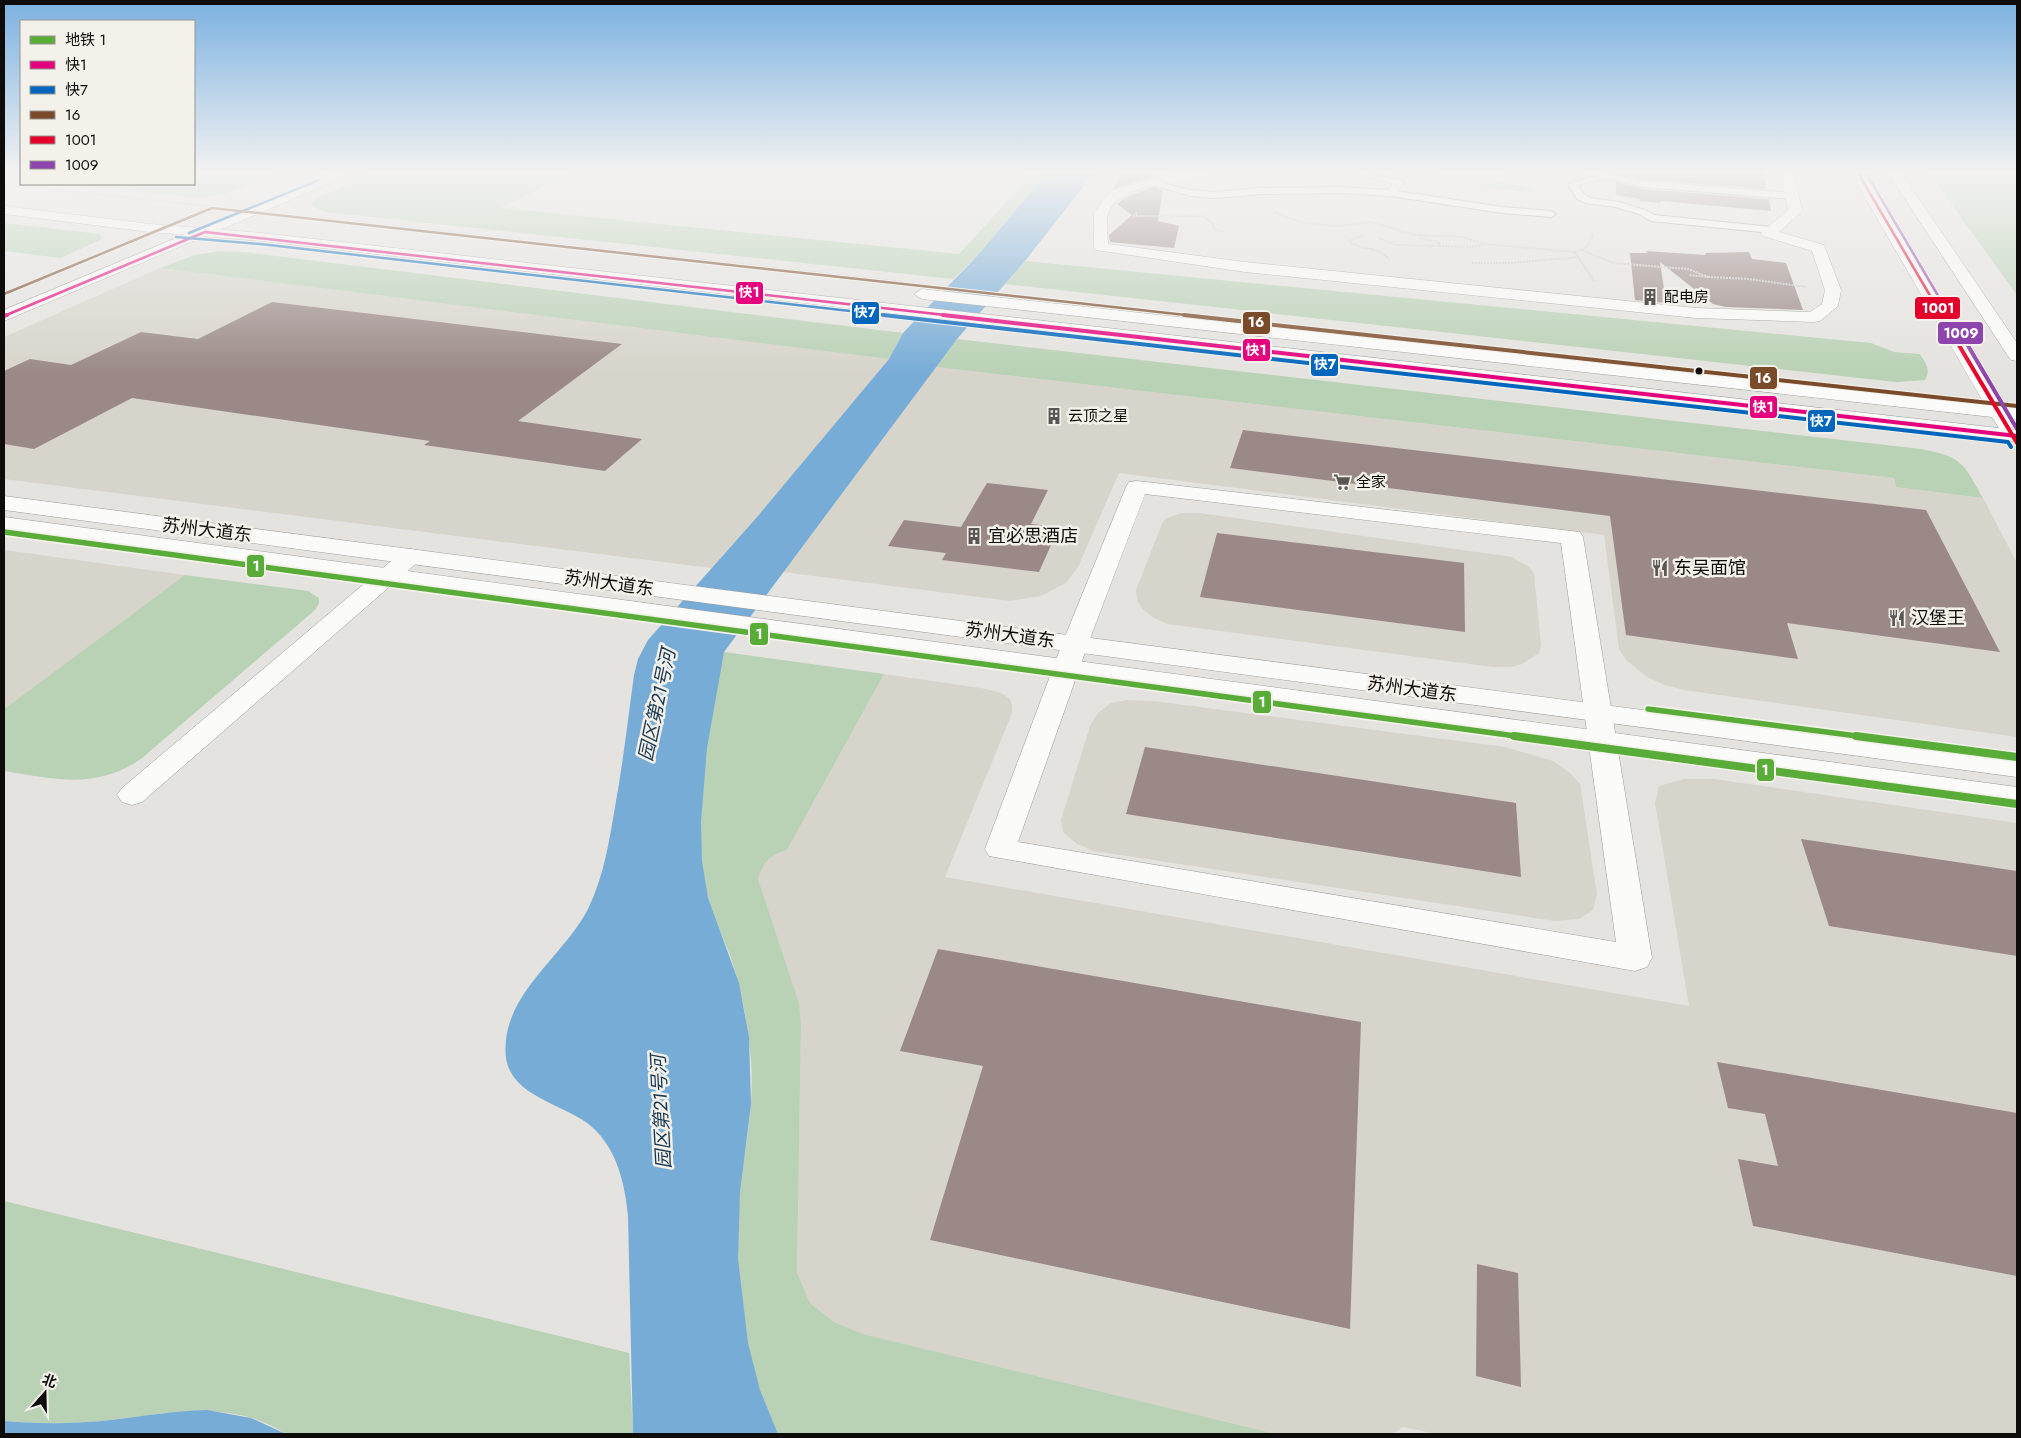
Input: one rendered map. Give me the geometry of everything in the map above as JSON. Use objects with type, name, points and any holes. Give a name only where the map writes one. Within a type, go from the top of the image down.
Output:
[{"type":"main road","points":[[4,302],[153,240]]},
{"type":"main road","points":[[4,316],[186,240]]},
{"type":"main road","points":[[276,240],[2015,438],[2008,413],[1900,240]]},
{"type":"main road","points":[[466,240],[993,302],[2008,413]]},
{"type":"main road","points":[[1101,240],[1101,247],[1246,267],[1696,313],[1814,317],[1830,306],[1834,290],[1819,248],[1801,240]]},
{"type":"main road","points":[[1940,240],[2017,356]]},
{"type":"main road","points":[[1137,487],[1572,537],[1635,958],[1000,849],[1070,656],[1137,487]]},
{"type":"main road","name":"苏州大道东","points":[[4,503],[774,604],[1070,656],[1602,741],[2017,797]]},
{"type":"main road","name":"苏州大道东","points":[[4,524],[757,627],[1070,656],[1597,713],[2017,768]]},
{"type":"main road","points":[[132,795],[411,556]]},
{"type":"path","points":[[519,240],[910,283]]},
{"type":"path","points":[[1352,240],[1350,241],[1357,247],[1378,248],[1402,270],[1405,284]]},
{"type":"path","points":[[1384,240],[1396,245],[1472,247],[1484,244]]},
{"type":"path","points":[[1430,240],[1439,243],[1439,246]]},
{"type":"path","points":[[1473,240],[1484,244],[1575,252],[1587,247],[1590,240]]},
{"type":"path","points":[[1581,250],[1613,263],[1688,269],[1708,277]]},
{"type":"path","points":[[1472,263],[1510,263],[1579,257]]},
{"type":"path","points":[[1689,276],[1749,279],[1834,290]]},
{"type":"shaded area","points":[[160,268],[889,359],[757,517],[711,568],[4,479],[4,337]]},
{"type":"shaded area","points":[[936,367],[1894,478],[1896,487],[1983,498],[2017,563],[2017,737],[1684,690],[1665,685],[1647,677],[1626,660],[1619,649],[1604,535],[1119,473],[1078,567],[1066,583],[1041,596],[1010,601],[783,572]]},
{"type":"shaded area","points":[[1181,513],[1200,513],[1512,557],[1529,567],[1534,574],[1541,645],[1539,653],[1522,664],[1511,667],[1493,667],[1167,624],[1152,617],[1143,609],[1137,601],[1136,590],[1162,524],[1165,519]]},
{"type":"shaded area","points":[[4,550],[185,575],[4,709]]},
{"type":"shaded area","points":[[884,674],[987,689],[1001,693],[1010,699],[1012,705],[1012,713],[945,877],[1689,1006],[1655,803],[1659,786],[1684,779],[1714,779],[2017,823],[2017,1434],[1436,1434],[1403,1427],[1392,1434],[1276,1434],[863,1334],[834,1322],[810,1303],[797,1274],[801,1025],[758,879],[762,868],[771,856],[787,850]]},
{"type":"shaded area","points":[[1127,700],[1154,701],[1505,747],[1553,761],[1570,773],[1580,784],[1597,894],[1593,910],[1579,919],[1555,921],[1094,851],[1077,844],[1063,832],[1061,820],[1090,726],[1098,713],[1111,703]]},
{"type":"green space","points":[[4,240],[100,240],[61,258],[4,251]]},
{"type":"green space","points":[[588,240],[821,240],[959,254],[972,240],[990,240],[953,279]]},
{"type":"green space","points":[[1977,240],[2017,240],[2017,295]]},
{"type":"green space","points":[[220,251],[243,252],[903,333],[889,359],[160,268],[195,255]]},
{"type":"green space","points":[[1025,261],[1871,343],[1894,352],[1920,354],[1928,373],[1925,380],[1896,382],[1005,284]]},
{"type":"green space","points":[[957,339],[1921,449],[1946,455],[1960,463],[1966,469],[1983,498],[1896,487],[1894,478],[936,367]]},
{"type":"green space","points":[[185,575],[308,591],[319,598],[319,603],[315,610],[141,759],[124,769],[91,779],[74,780],[4,771],[4,709]]},
{"type":"green space","points":[[724,652],[884,674],[787,850],[768,860],[758,879],[799,1004],[801,1025],[797,1273],[810,1303],[834,1322],[863,1334],[1276,1434],[778,1434],[762,1396],[747,1342],[738,1266],[740,1191],[752,1093],[748,1034],[735,970],[708,898],[703,870],[701,808],[703,775],[712,711]]},
{"type":"green space","points":[[4,1201],[629,1353],[633,1434],[286,1434],[266,1423],[245,1416],[201,1411],[84,1422],[4,1421]]},
{"type":"water","name":"园区第21号河","points":[[990,240],[1041,240],[957,339],[724,652],[707,748],[701,822],[702,861],[708,898],[739,983],[749,1037],[751,1104],[740,1192],[738,1259],[748,1343],[760,1390],[778,1434],[633,1434],[628,1216],[622,1180],[614,1156],[601,1136],[592,1127],[529,1091],[510,1072],[506,1058],[506,1036],[512,1015],[535,979],[577,927],[594,897],[608,846],[618,791],[634,675],[638,659],[648,640],[757,517],[889,359],[903,333]]},
{"type":"water","points":[[207,1410],[251,1418],[286,1434],[4,1434],[4,1421],[84,1422]]},
{"type":"building","points":[[1110,240],[1176,240],[1174,248],[1110,242]]},
{"type":"building","points":[[1646,251],[1705,255],[1706,253],[1749,252],[1752,259],[1786,263],[1803,310],[1726,307],[1713,304],[1660,262],[1666,303],[1635,300],[1630,253],[1648,253]]},
{"type":"building","points":[[272,302],[622,344],[518,421],[642,439],[605,471],[424,445],[430,441],[132,398],[34,449],[4,444],[4,371],[30,359],[71,365],[141,332],[198,339]]},
{"type":"building","points":[[1243,430],[1926,510],[2000,652],[1787,623],[1798,659],[1626,635],[1610,516],[1230,468]]},
{"type":"building","name":"宜必思酒店","points":[[987,483],[1048,490],[1031,524],[1059,527],[1039,572],[942,560],[946,553],[888,546],[904,520],[961,527]]},
{"type":"building","points":[[1217,533],[1464,563],[1465,632],[1200,597]]},
{"type":"building","points":[[1145,747],[1516,803],[1521,877],[1126,814]]},
{"type":"building","points":[[1801,839],[2017,871],[2017,956],[1829,926]]},
{"type":"building","points":[[938,949],[1361,1022],[1350,1329],[930,1240],[983,1066],[900,1051]]},
{"type":"building","points":[[1717,1062],[2017,1113],[2017,1276],[1753,1226],[1738,1159],[1778,1166],[1765,1114],[1728,1108]]},
{"type":"building","points":[[1477,1264],[1518,1273],[1521,1387],[1476,1376]]},
{"type":"metro line","name":"1","points":[[4,532],[2017,804]]},
{"type":"metro line","name":"1","points":[[1648,709],[2017,757]]},
{"type":"transit line","name":"16","points":[[4,294],[134,240]]},
{"type":"transit line","name":"快1","points":[[4,316],[186,240]]},
{"type":"transit line","name":"快7","points":[[213,240],[2008,442],[2011,447]]},
{"type":"transit line","name":"快1","points":[[285,240],[2017,436]]},
{"type":"transit line","name":"16","points":[[505,240],[2017,406]]},
{"type":"transit line","name":"1001","points":[[1898,240],[2017,443]]},
{"type":"transit line","name":"1009","points":[[1906,240],[2017,429]]},
{"type":"place","name":"配电房","points":[[1650,297]]},
{"type":"place","name":"云顶之星","points":[[1054,416]]},
{"type":"place","name":"全家","points":[[1342,482]]},
{"type":"place","name":"宜必思酒店","points":[[974,536]]},
{"type":"place","name":"东吴面馆","points":[[1660,568]]},
{"type":"place","name":"汉堡王","points":[[1897,618]]}]
